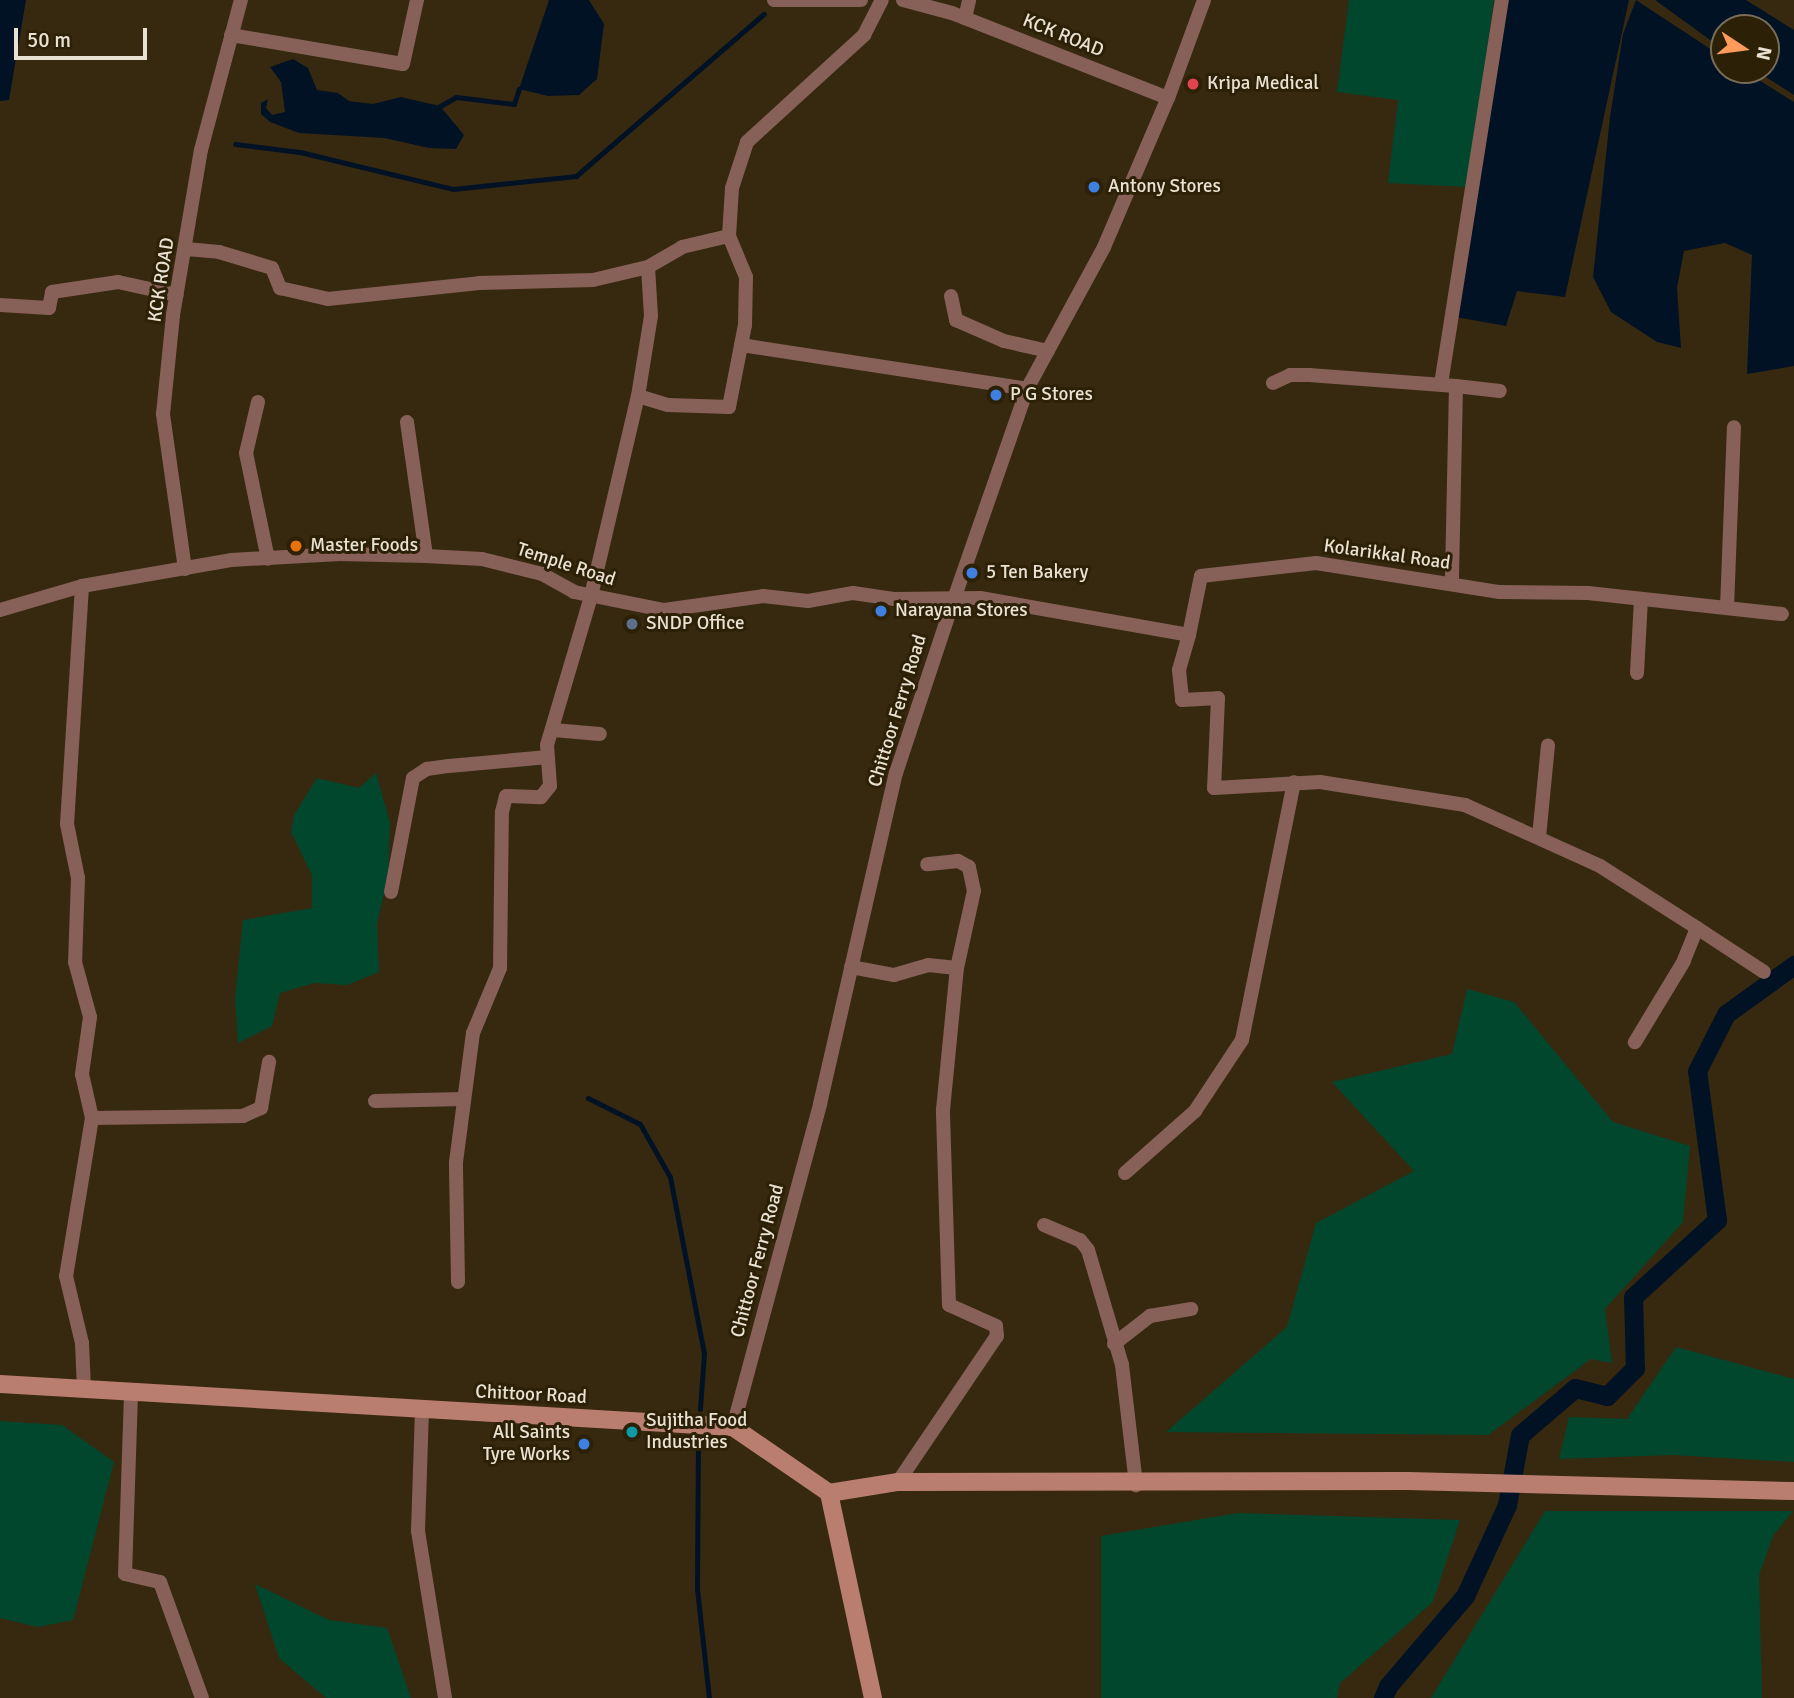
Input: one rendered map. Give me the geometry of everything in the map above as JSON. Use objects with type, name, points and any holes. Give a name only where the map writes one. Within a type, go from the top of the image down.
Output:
[{"type":"main road","name":"Chittoor Road","points":[[0,1384],[84,1388],[131,1394],[733,1427]]},
{"type":"main road","points":[[733,1427],[829,1493],[873,1698]]},
{"type":"main road","points":[[829,1493],[898,1482],[1136,1485],[1408,1481],[1794,1491]]},
{"type":"street","name":"KCK ROAD","points":[[186,569],[163,414],[177,295],[213,93],[241,0]]},
{"type":"street","points":[[231,35],[403,64],[417,0]]},
{"type":"street","points":[[774,0],[861,0]]},
{"type":"street","points":[[638,396],[668,405],[729,407],[741,345],[746,276],[729,236],[732,188],[747,142],[864,35],[882,0]]},
{"type":"street","name":"KCK ROAD","points":[[903,0],[965,18],[1168,99]]},
{"type":"street","points":[[965,18],[969,0]]},
{"type":"street","name":"Chittoor Ferry Road","points":[[733,1427],[851,967],[896,773],[1027,389],[1104,247],[1168,99],[1205,0]]},
{"type":"street","points":[[1452,584],[1448,385],[1502,0]]},
{"type":"street","points":[[186,249],[219,252],[272,268],[280,288],[328,299],[466,284],[593,280],[648,267],[682,247],[729,236]]},
{"type":"street","points":[[458,1282],[456,1162],[472,1034],[500,968],[502,812],[506,796],[541,797],[550,786],[548,757],[553,730],[591,596],[638,396],[651,316],[648,267]]},
{"type":"street","points":[[0,305],[49,308],[52,292],[118,282],[144,291],[177,295]]},
{"type":"street","points":[[951,296],[956,320],[1004,341],[1048,351]]},
{"type":"street","points":[[741,345],[1027,389]]},
{"type":"street","points":[[1272,383],[1290,375],[1309,375],[1500,391]]},
{"type":"street","points":[[258,402],[246,453],[268,559]]},
{"type":"street","points":[[407,422],[426,556]]},
{"type":"street","points":[[1727,608],[1734,427]]},
{"type":"street","name":"Temple Road","points":[[0,610],[82,586],[231,560],[340,554],[482,559],[542,574],[591,596],[664,610],[763,596],[808,601],[853,593],[894,599],[954,599]]},
{"type":"street","name":"Kolarikkal Road","points":[[1189,635],[1200,576],[1316,563],[1500,592],[1588,593],[1782,614]]},
{"type":"street","points":[[82,586],[67,824],[78,878],[75,962],[90,1017],[82,1074],[92,1118],[66,1276],[82,1343],[84,1388]]},
{"type":"street","points":[[954,599],[980,598],[1189,635],[1179,670],[1182,700],[1218,698],[1214,788],[1320,782],[1465,805],[1600,866],[1765,972]]},
{"type":"street","points":[[1637,673],[1641,599]]},
{"type":"street","points":[[553,730],[600,734]]},
{"type":"street","points":[[1539,837],[1548,745]]},
{"type":"street","points":[[391,892],[413,778],[427,769],[548,757]]},
{"type":"street","points":[[1125,1173],[1195,1111],[1242,1040],[1294,782]]},
{"type":"street","points":[[898,1482],[997,1336],[996,1326],[949,1305],[943,1110],[957,968],[974,891],[969,867],[958,861],[927,864]]},
{"type":"street","points":[[1635,1042],[1684,961],[1697,928]]},
{"type":"street","points":[[851,967],[894,975],[928,965],[957,968]]},
{"type":"street","points":[[92,1118],[243,1116],[261,1108],[269,1062]]},
{"type":"street","points":[[375,1101],[464,1099]]},
{"type":"street","points":[[1044,1224],[1080,1240],[1088,1250],[1129,1408],[1136,1485]]},
{"type":"street","points":[[1114,1344],[1150,1315],[1191,1310]]},
{"type":"street","points":[[131,1394],[125,1573],[160,1582],[202,1698]]},
{"type":"street","points":[[422,1410],[418,1531],[445,1698]]},
{"type":"green space","points":[[1349,0],[1494,0],[1467,187],[1388,183],[1398,100],[1337,92]]},
{"type":"green space","points":[[376,773],[390,823],[388,877],[377,924],[379,972],[347,985],[314,983],[280,993],[272,1026],[238,1043],[235,999],[243,920],[312,908],[312,875],[291,832],[294,815],[317,778],[359,788]]},
{"type":"green space","points":[[1467,989],[1514,1002],[1613,1122],[1690,1146],[1683,1222],[1605,1309],[1612,1363],[1591,1359],[1488,1435],[1166,1432],[1287,1327],[1316,1223],[1414,1171],[1332,1082],[1452,1054]]},
{"type":"green space","points":[[1676,1347],[1794,1379],[1794,1462],[1673,1455],[1559,1459],[1569,1417],[1627,1419]]},
{"type":"green space","points":[[0,1421],[62,1425],[114,1462],[73,1620],[38,1627],[0,1618]]},
{"type":"green space","points":[[1545,1511],[1793,1511],[1773,1536],[1759,1575],[1762,1698],[1431,1698]]},
{"type":"green space","points":[[1238,1513],[1460,1520],[1433,1602],[1340,1683],[1337,1698],[1101,1698],[1101,1536]]},
{"type":"green space","points":[[255,1584],[329,1620],[387,1628],[411,1698],[326,1698],[279,1658]]},
{"type":"water","points":[[0,0],[26,0],[9,100],[0,101]]},
{"type":"water","points":[[549,0],[589,0],[604,24],[597,79],[579,95],[548,96],[519,89]]},
{"type":"water","points":[[1507,0],[1629,0],[1565,297],[1517,291],[1506,326],[1455,317]]},
{"type":"water","points":[[1636,0],[1710,49],[1710,84],[1765,84],[1794,102],[1794,366],[1747,374],[1752,255],[1725,243],[1684,251],[1677,288],[1681,348],[1657,342],[1611,312],[1593,277],[1610,117],[1623,34]]},
{"type":"water","points":[[1655,0],[1746,0],[1768,14],[1710,14],[1710,40]]},
{"type":"water","points":[[1780,21],[1794,30],[1794,95],[1777,84],[1780,84]]},
{"type":"water","points":[[293,59],[308,68],[317,90],[338,93],[349,101],[373,104],[401,97],[440,106],[464,135],[456,149],[429,148],[384,138],[299,133],[270,122],[261,114],[261,103],[268,99],[266,108],[272,115],[285,112],[281,82],[270,67]]},
{"type":"waterway","points":[[235,144],[300,152],[453,189],[576,176],[764,14]]},
{"type":"waterway","points":[[440,106],[456,97],[514,104],[519,89]]},
{"type":"waterway","points":[[1383,1698],[1388,1686],[1465,1596],[1507,1505],[1520,1435],[1575,1388],[1607,1396],[1635,1368],[1633,1297],[1717,1220],[1697,1071],[1726,1014],[1794,965]]},
{"type":"waterway","points":[[588,1098],[640,1124],[670,1177],[704,1353],[700,1409]]},
{"type":"waterway","points":[[698,1441],[697,1589],[709,1698]]},
{"type":"place","name":"Kripa Medical","points":[[1193,84]]},
{"type":"place","name":"Antony Stores","points":[[1094,187]]},
{"type":"place","name":"P G Stores","points":[[996,395]]},
{"type":"place","name":"Master Foods","points":[[296,546]]},
{"type":"place","name":"5 Ten Bakery","points":[[972,573]]},
{"type":"place","name":"Narayana Stores","points":[[881,611]]},
{"type":"place","name":"SNDP Office","points":[[632,624]]},
{"type":"place","name":"Sujitha Food Industries","points":[[632,1432]]},
{"type":"place","name":"All Saints Tyre Works","points":[[584,1444]]}]
